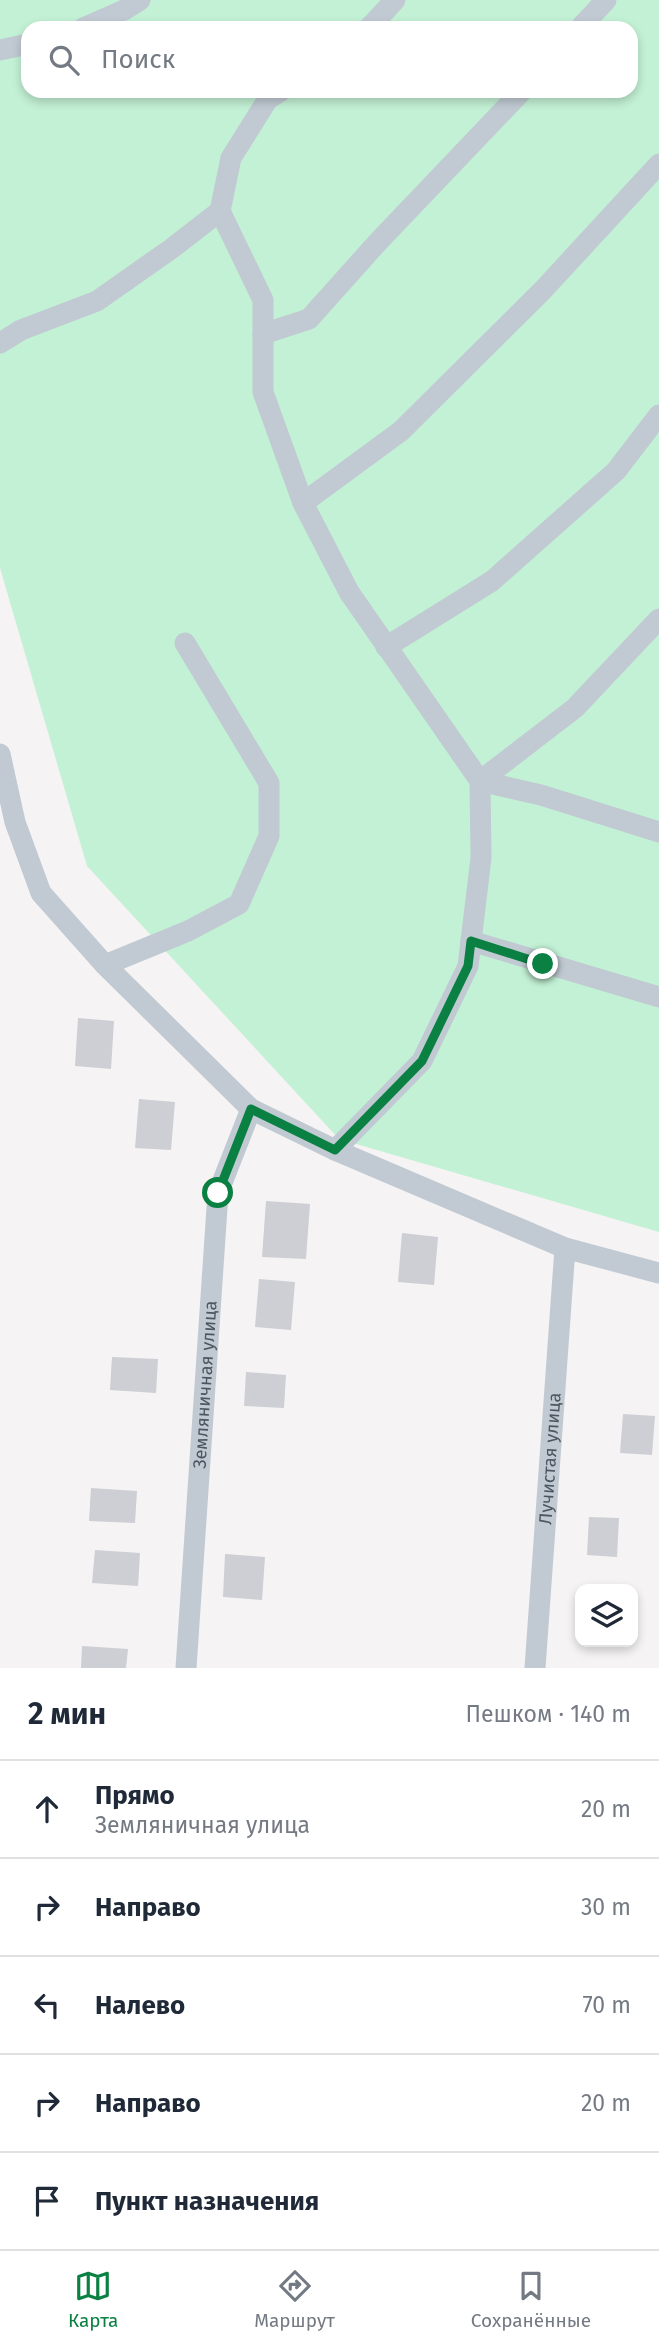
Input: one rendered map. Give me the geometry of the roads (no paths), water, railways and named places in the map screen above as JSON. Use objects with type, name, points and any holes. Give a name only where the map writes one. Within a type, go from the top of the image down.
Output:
[{"type":"street","points":[[99,21],[140,0]]},
{"type":"street","points":[[376,21],[395,0]]},
{"type":"street","points":[[586,21],[606,0]]},
{"type":"street","points":[[0,50],[21,46]]},
{"type":"street","points":[[270,98],[231,158],[220,211],[263,300],[263,391],[303,503],[349,592],[480,781],[481,858],[468,966],[422,1061],[335,1150]]},
{"type":"street","points":[[262,334],[309,319],[377,243],[515,98]]},
{"type":"street","points":[[303,503],[401,431],[543,290],[659,164]]},
{"type":"street","points":[[0,343],[21,330],[97,301],[220,211]]},
{"type":"street","points":[[387,647],[492,582],[616,471],[659,415]]},
{"type":"street","points":[[480,781],[575,708],[659,619]]},
{"type":"street","points":[[105,965],[188,931],[239,904],[268,836],[269,783],[185,643]]},
{"type":"street","points":[[0,754],[15,822],[41,892],[105,965],[251,1109],[335,1150],[565,1248],[659,1273]]},
{"type":"street","points":[[480,781],[541,795],[659,832]]},
{"type":"street","points":[[471,941],[659,997]]},
{"type":"street","name":"Земляничная улица","points":[[186,1668],[218,1193],[251,1109]]},
{"type":"street","name":"Лучистая улица","points":[[535,1668],[565,1248]]}]
